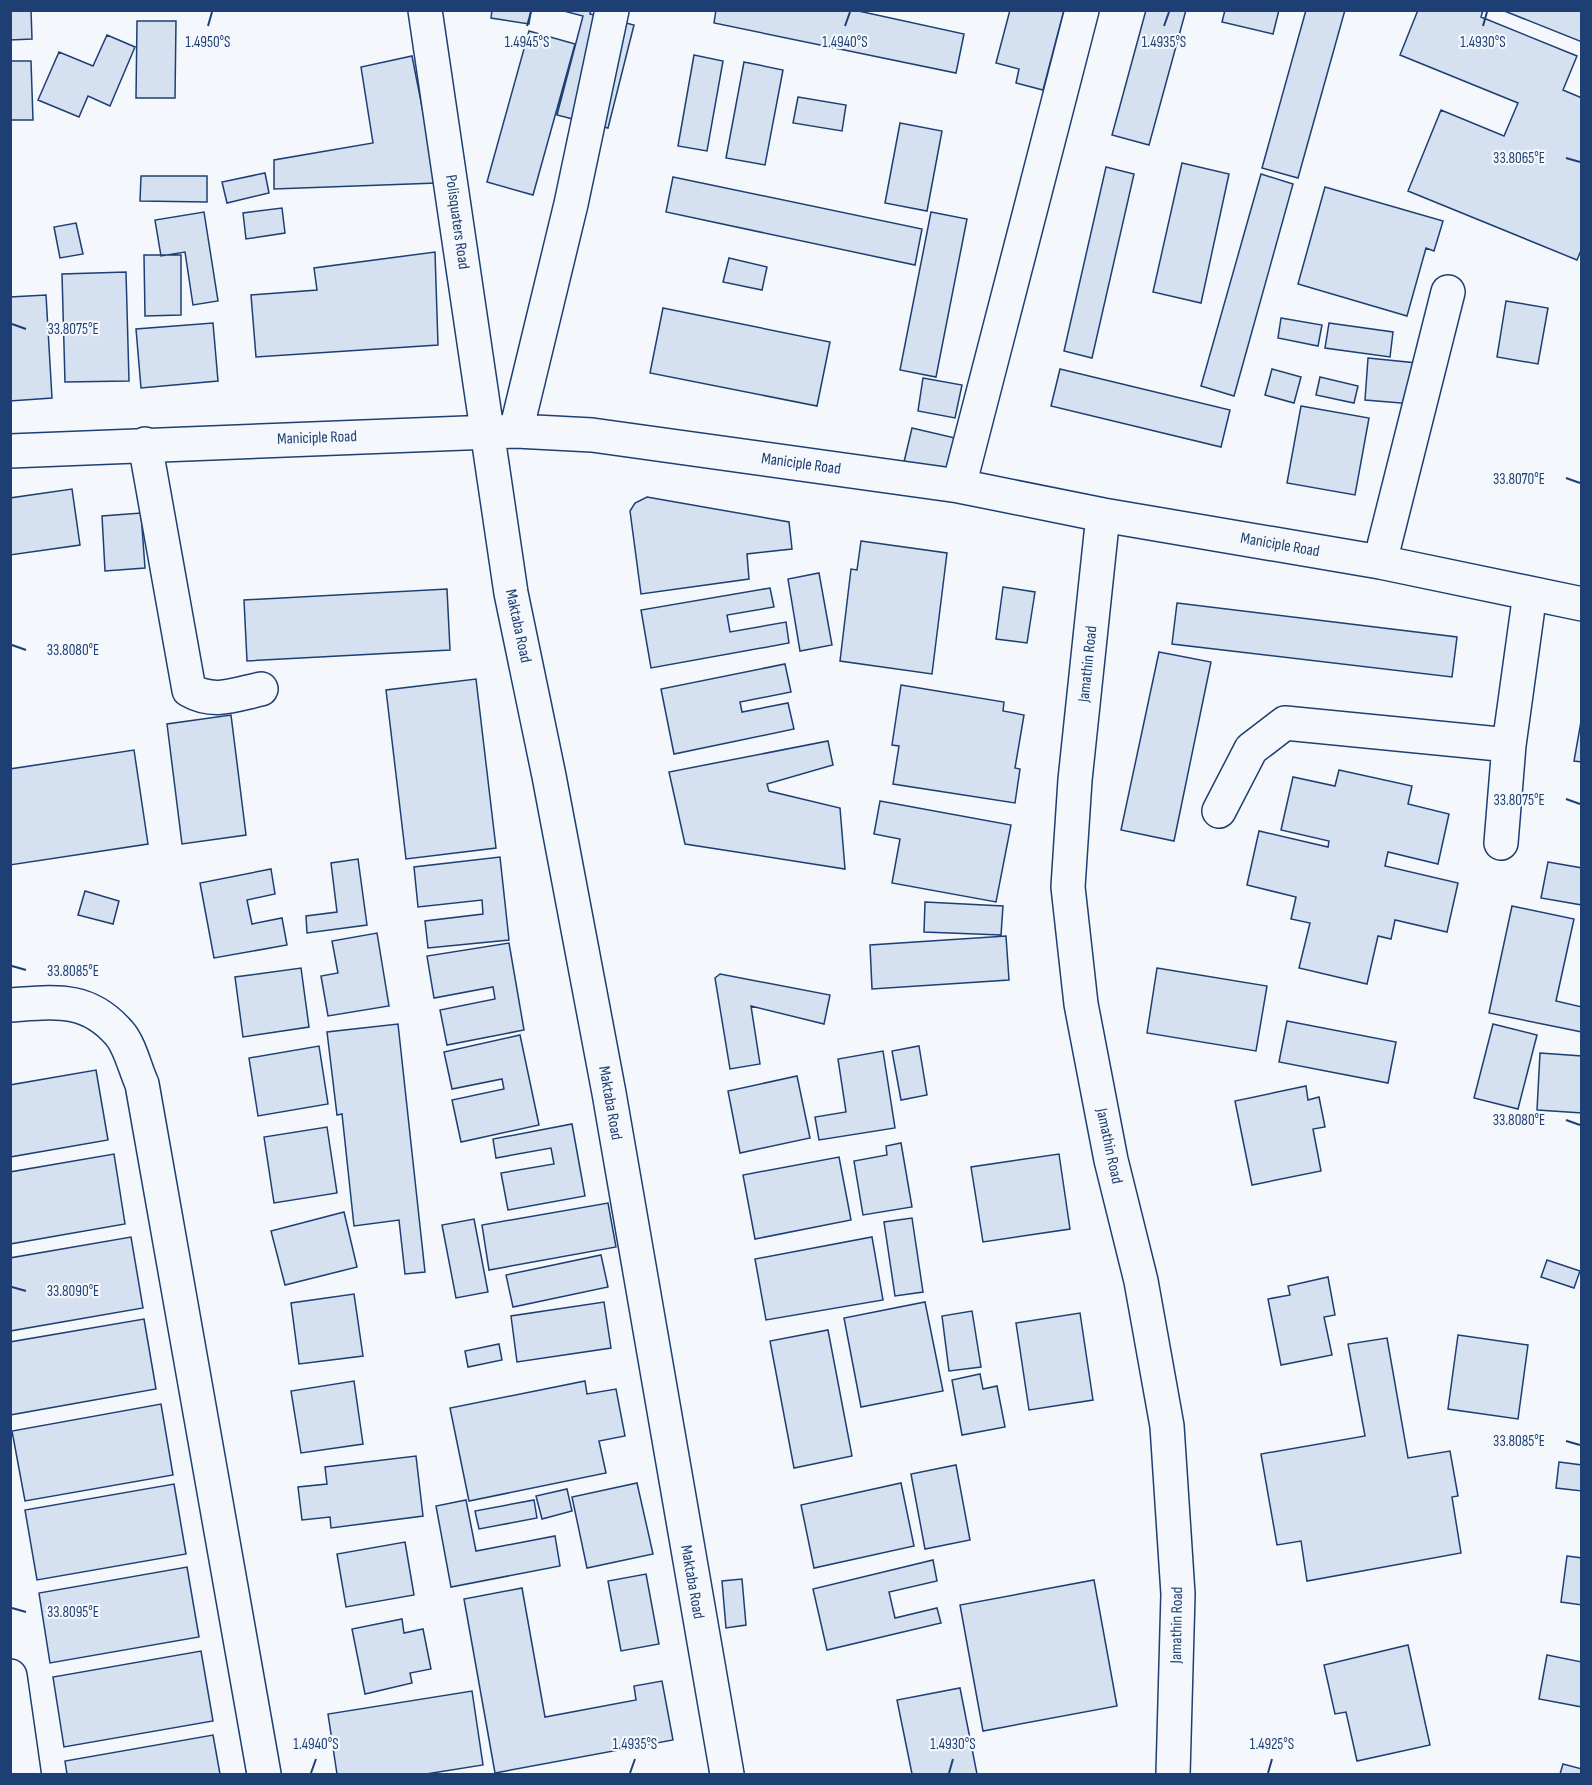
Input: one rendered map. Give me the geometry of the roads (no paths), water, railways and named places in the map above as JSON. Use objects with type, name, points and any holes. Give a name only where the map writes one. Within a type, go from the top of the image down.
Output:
[{"type":"street","name":"Polisquaters Road","points":[[425,10],[500,432]]},
{"type":"street","points":[[500,432],[571,204],[612,10]]},
{"type":"street","points":[[959,486],[1082,10]]},
{"type":"street","points":[[1380,562],[1448,292]]},
{"type":"street","name":"Maniciple Road","points":[[10,451],[500,432],[592,435],[959,486],[1103,515],[1380,562],[1581,604]]},
{"type":"street","name":"Maktaba Road","points":[[500,432],[511,593],[549,776],[609,1093],[718,1774]]},
{"type":"street","points":[[145,444],[189,690],[202,698],[220,698],[261,689]]},
{"type":"street","name":"Jamathin Road","points":[[1103,515],[1075,780],[1068,887],[1081,1004],[1112,1160],[1142,1281],[1167,1426],[1178,1594],[1173,1774]]},
{"type":"street","points":[[1501,843],[1509,745],[1530,593]]},
{"type":"street","points":[[1219,811],[1251,749],[1285,723],[1509,745]]},
{"type":"street","points":[[10,1005],[53,1002],[91,1008],[120,1034],[142,1084],[264,1774]]},
{"type":"street","points":[[10,1676],[24,1774]]}]
